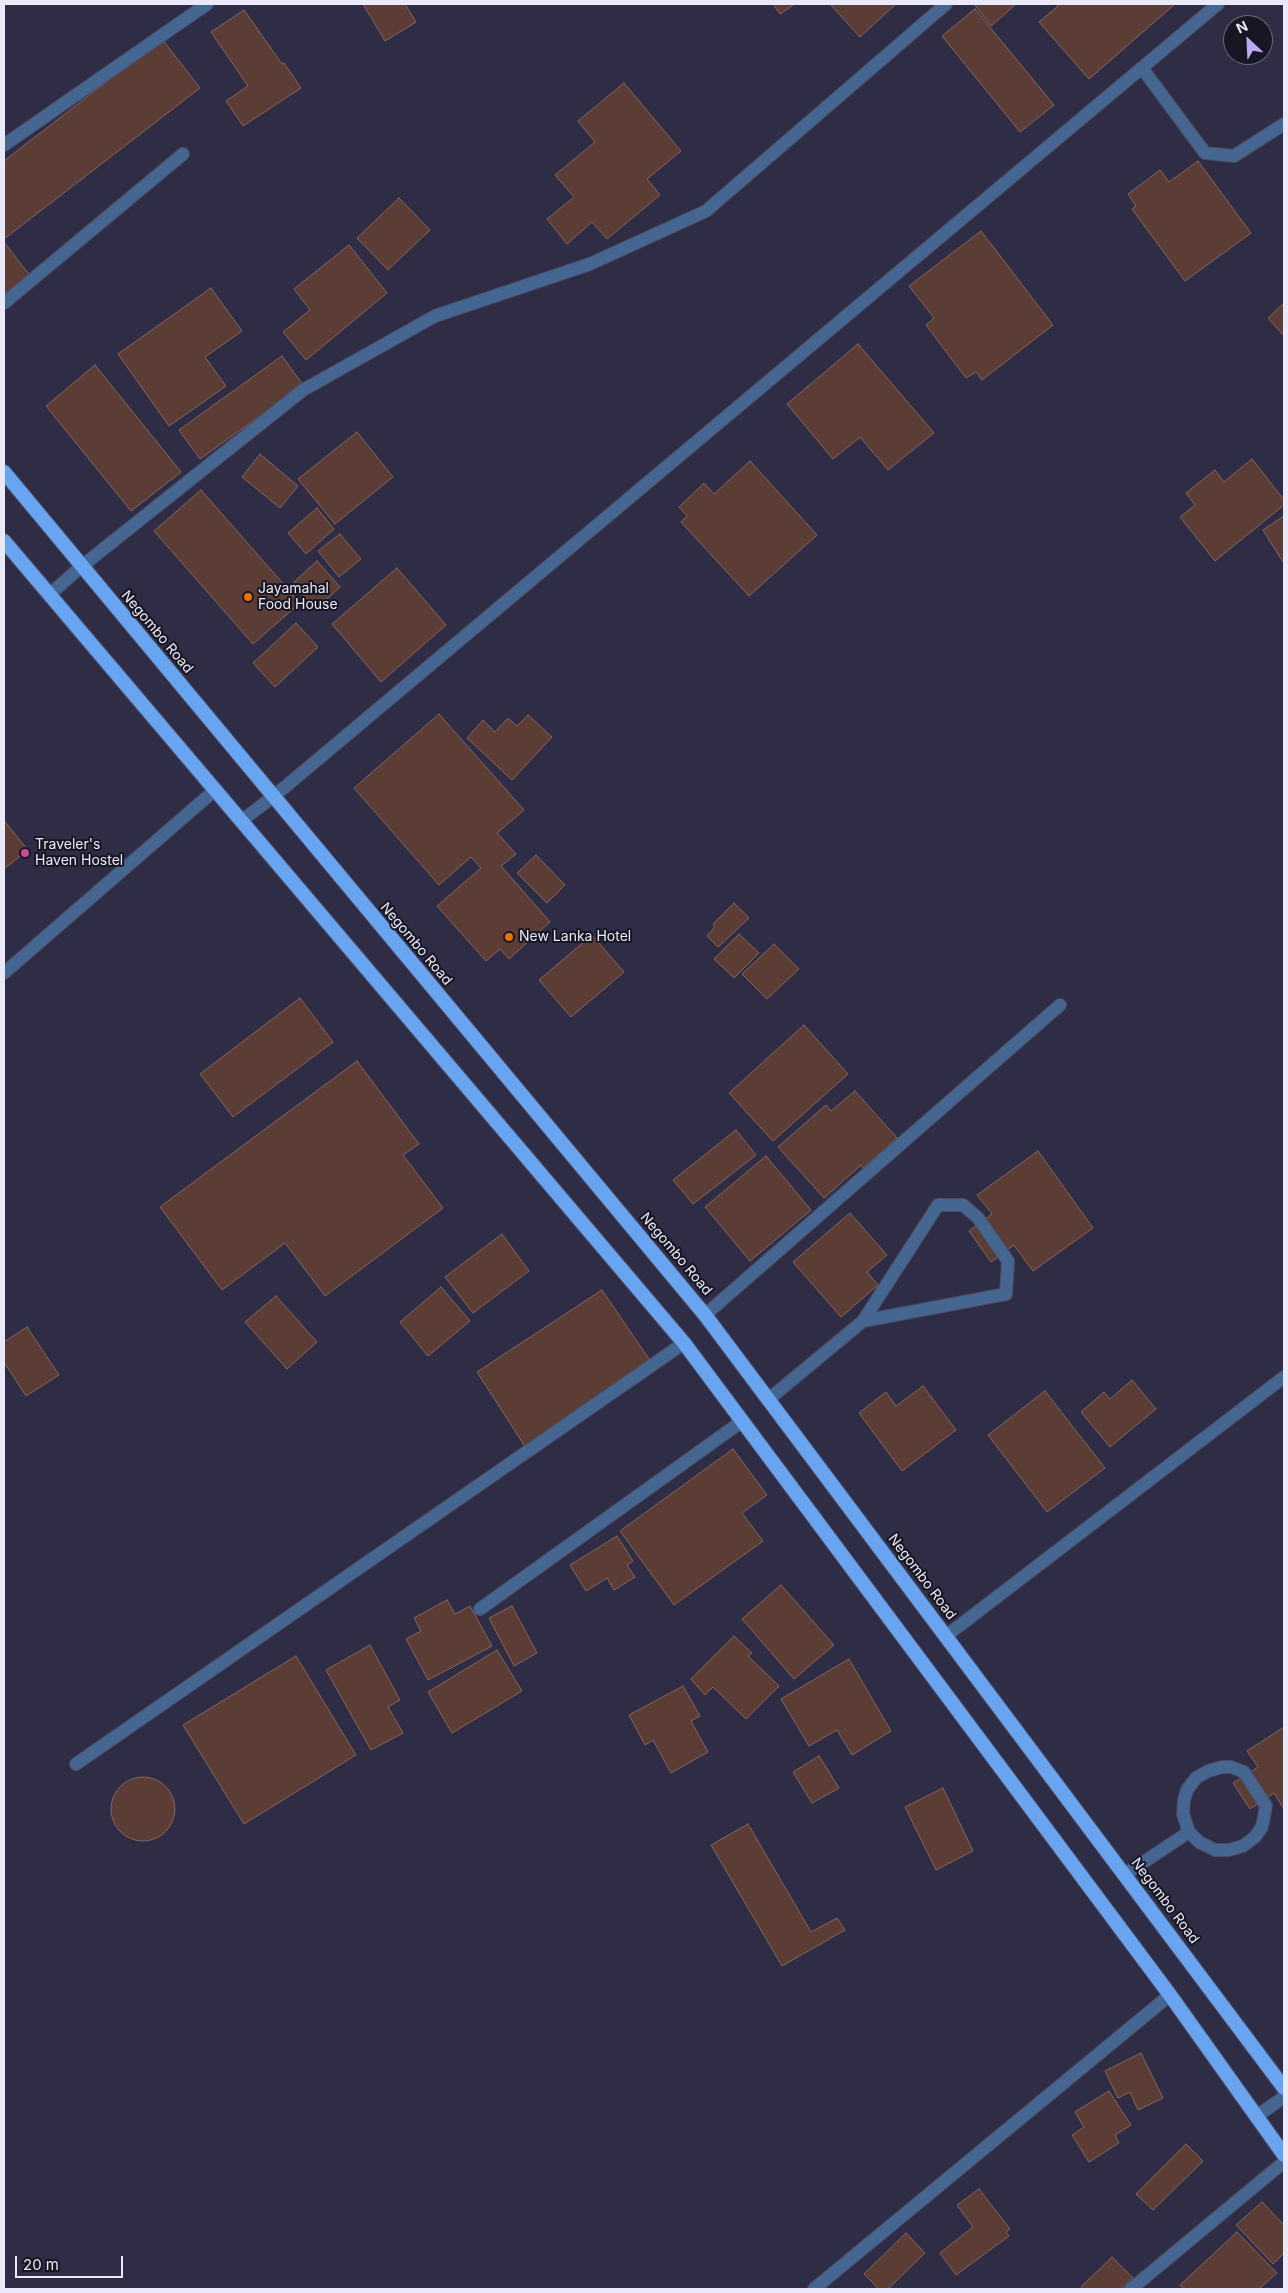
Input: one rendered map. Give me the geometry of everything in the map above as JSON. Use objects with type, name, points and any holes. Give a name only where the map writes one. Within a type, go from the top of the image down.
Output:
[{"type":"highway","name":"Negombo Road","points":[[4,472],[273,798],[705,1315],[1284,2088]]},
{"type":"highway","points":[[4,541],[684,1343],[741,1422],[1170,1995],[1284,2155]]},
{"type":"street","points":[[4,144],[208,4]]},
{"type":"street","points":[[50,595],[82,566],[303,390],[435,316],[590,264],[706,210],[946,4]]},
{"type":"street","points":[[241,821],[273,798],[1218,4]]},
{"type":"street","points":[[1142,68],[1205,153],[1234,156],[1284,124]]},
{"type":"street","points":[[4,303],[183,154]]},
{"type":"street","points":[[4,973],[215,790]]},
{"type":"street","points":[[705,1315],[1060,1005]]},
{"type":"street","points":[[769,1399],[863,1321],[938,1205],[963,1205],[978,1218],[1008,1261],[1006,1294],[863,1321]]},
{"type":"street","points":[[76,1764],[684,1343]]},
{"type":"street","points":[[946,1636],[1284,1377]]},
{"type":"street","points":[[480,1609],[741,1422]]},
{"type":"street","points":[[1222,1767],[1231,1767],[1244,1772],[1266,1806],[1262,1827],[1254,1837],[1243,1846],[1229,1850],[1215,1850],[1200,1842],[1189,1832],[1183,1814],[1184,1800],[1187,1790],[1196,1778],[1208,1771],[1222,1767]]},
{"type":"street","points":[[1124,1875],[1189,1832]]},
{"type":"street","points":[[814,2289],[1170,1995]]},
{"type":"street","points":[[1257,2116],[1284,2097]]},
{"type":"street","points":[[1131,2289],[1284,2162]]},
{"type":"building","points":[[363,4],[405,4],[416,22],[385,41]]},
{"type":"building","points":[[773,4],[795,4],[780,14]]},
{"type":"building","points":[[830,4],[896,4],[860,37]]},
{"type":"building","points":[[974,4],[1016,4],[991,26]]},
{"type":"building","points":[[1056,4],[1175,4],[1089,79],[1039,22],[1058,6]]},
{"type":"building","points":[[975,9],[1054,105],[1020,132],[942,36]]},
{"type":"building","points":[[244,10],[301,88],[243,126],[226,101],[248,86],[211,32]]},
{"type":"building","points":[[162,39],[200,88],[4,239],[4,161]]},
{"type":"building","points":[[624,83],[681,151],[647,179],[660,195],[607,239],[592,222],[567,244],[547,219],[574,197],[555,175],[595,142],[578,121]]},
{"type":"building","points":[[1198,161],[1251,233],[1185,281],[1132,209],[1136,206],[1128,194],[1160,170],[1169,182]]},
{"type":"building","points":[[399,198],[430,230],[388,270],[357,238]]},
{"type":"building","points":[[981,231],[1053,325],[982,380],[976,372],[966,378],[926,325],[934,318],[909,286]]},
{"type":"building","points":[[4,242],[31,277],[4,299]]},
{"type":"building","points":[[349,245],[387,293],[306,360],[283,332],[310,310],[294,289]]},
{"type":"building","points":[[211,288],[242,331],[205,357],[226,386],[169,426],[118,354]]},
{"type":"building","points":[[1284,303],[1284,336],[1268,318]]},
{"type":"building","points":[[858,344],[934,433],[888,470],[860,437],[833,459],[787,404]]},
{"type":"building","points":[[282,356],[303,385],[200,459],[179,430]]},
{"type":"building","points":[[95,365],[181,472],[131,511],[46,406]]},
{"type":"building","points":[[357,432],[393,477],[335,524],[298,479]]},
{"type":"building","points":[[260,454],[298,486],[280,508],[242,477]]},
{"type":"building","points":[[1252,459],[1284,500],[1284,505],[1215,561],[1180,517],[1195,505],[1186,493],[1215,470],[1224,482]]},
{"type":"building","points":[[750,461],[817,535],[749,596],[681,522],[687,516],[679,507],[704,483],[714,494]]},
{"type":"building","points":[[201,490],[300,603],[253,644],[154,531]]},
{"type":"building","points":[[317,508],[334,529],[306,554],[288,533]]},
{"type":"building","points":[[1284,516],[1284,561],[1283,562],[1263,530]]},
{"type":"building","points":[[340,534],[361,559],[339,577],[318,551]]},
{"type":"building","points":[[317,561],[340,587],[316,609],[293,583]]},
{"type":"building","points":[[397,568],[446,625],[381,682],[332,624]]},
{"type":"building","points":[[296,623],[318,647],[275,687],[253,663]]},
{"type":"building","points":[[439,714],[524,810],[497,833],[516,854],[501,866],[550,922],[509,959],[500,949],[486,961],[437,906],[481,868],[471,857],[439,885],[354,788]]},
{"type":"building","points":[[528,715],[552,737],[512,780],[467,738],[483,720],[495,732],[508,718],[517,726]]},
{"type":"building","points":[[4,823],[28,850],[4,869]]},
{"type":"building","points":[[536,855],[565,885],[547,903],[517,873]]},
{"type":"building","points":[[734,903],[749,918],[718,947],[707,936],[715,927],[713,924]]},
{"type":"building","points":[[739,934],[759,953],[734,978],[714,959]]},
{"type":"building","points":[[592,935],[624,972],[571,1017],[539,980]]},
{"type":"building","points":[[774,944],[799,969],[767,999],[742,974]]},
{"type":"building","points":[[300,998],[333,1042],[233,1117],[200,1074]]},
{"type":"building","points":[[804,1025],[848,1074],[773,1141],[729,1093]]},
{"type":"building","points":[[357,1061],[419,1144],[403,1155],[443,1208],[325,1296],[285,1243],[222,1290],[160,1207]]},
{"type":"building","points":[[855,1091],[897,1138],[863,1168],[861,1165],[824,1198],[778,1147],[826,1105],[831,1111]]},
{"type":"building","points":[[736,1130],[756,1155],[693,1204],[673,1180]]},
{"type":"building","points":[[1038,1151],[1093,1228],[1033,1271],[1014,1245],[991,1262],[969,1231],[992,1214],[977,1195]]},
{"type":"building","points":[[766,1156],[811,1210],[750,1261],[705,1207]]},
{"type":"building","points":[[850,1213],[887,1255],[867,1272],[878,1285],[841,1317],[793,1262]]},
{"type":"building","points":[[502,1234],[529,1271],[473,1313],[445,1277]]},
{"type":"building","points":[[441,1287],[470,1321],[428,1356],[400,1322]]},
{"type":"building","points":[[602,1290],[653,1365],[526,1448],[477,1372]]},
{"type":"building","points":[[276,1296],[317,1342],[287,1369],[245,1322]]},
{"type":"building","points":[[27,1327],[59,1375],[26,1396],[4,1362],[4,1342]]},
{"type":"building","points":[[1132,1380],[1156,1409],[1110,1447],[1081,1412],[1104,1392],[1110,1399]]},
{"type":"building","points":[[923,1386],[956,1430],[902,1471],[859,1413],[886,1392],[896,1406]]},
{"type":"building","points":[[1045,1391],[1105,1468],[1047,1512],[988,1435]]},
{"type":"building","points":[[733,1449],[767,1495],[742,1513],[763,1541],[674,1605],[620,1531]]},
{"type":"building","points":[[617,1536],[633,1561],[627,1565],[635,1577],[614,1590],[607,1578],[586,1591],[570,1565]]},
{"type":"building","points":[[781,1585],[834,1645],[794,1679],[742,1619]]},
{"type":"building","points":[[447,1600],[455,1614],[470,1606],[492,1646],[428,1680],[406,1639],[421,1631],[414,1618]]},
{"type":"building","points":[[512,1606],[537,1653],[514,1666],[489,1618]]},
{"type":"building","points":[[734,1636],[752,1653],[748,1656],[779,1686],[746,1719],[713,1687],[705,1695],[691,1679]]},
{"type":"building","points":[[370,1645],[400,1700],[388,1707],[403,1733],[371,1750],[326,1670]]},
{"type":"building","points":[[497,1650],[522,1691],[452,1733],[428,1692]]},
{"type":"building","points":[[296,1656],[356,1755],[244,1824],[183,1725]]},
{"type":"building","points":[[849,1659],[891,1731],[852,1755],[837,1730],[809,1746],[781,1699]]},
{"type":"building","points":[[683,1686],[700,1716],[691,1721],[708,1752],[671,1773],[653,1740],[645,1745],[629,1715]]},
{"type":"building","points":[[1284,1727],[1284,1809],[1274,1793],[1250,1809],[1233,1783],[1258,1767],[1247,1751]]},
{"type":"building","points":[[819,1756],[839,1788],[812,1803],[793,1772]]},
{"type":"building","points":[[143,1777],[155,1779],[166,1786],[173,1797],[175,1809],[173,1821],[166,1832],[155,1839],[143,1841],[131,1839],[120,1832],[113,1821],[111,1809],[113,1797],[120,1786],[131,1779]]},
{"type":"building","points":[[943,1788],[973,1851],[936,1870],[905,1807]]},
{"type":"building","points":[[748,1824],[811,1932],[837,1918],[845,1930],[782,1966],[711,1845]]},
{"type":"building","points":[[1141,2053],[1163,2098],[1138,2110],[1130,2092],[1118,2098],[1105,2071]]},
{"type":"building","points":[[1109,2091],[1131,2125],[1115,2135],[1119,2143],[1089,2162],[1072,2135],[1084,2127],[1075,2112]]},
{"type":"building","points":[[1186,2144],[1203,2161],[1153,2210],[1136,2194]]},
{"type":"building","points":[[979,2189],[1010,2229],[1006,2232],[1009,2236],[956,2275],[940,2253],[973,2227],[957,2205]]},
{"type":"building","points":[[1262,2202],[1284,2225],[1284,2253],[1273,2264],[1236,2225]]},
{"type":"building","points":[[1237,2232],[1277,2273],[1259,2289],[1184,2289],[1180,2285]]},
{"type":"building","points":[[906,2233],[925,2253],[888,2289],[879,2289],[864,2274]]},
{"type":"building","points":[[1112,2257],[1133,2278],[1121,2289],[1083,2289],[1081,2287]]},
{"type":"place","name":"Jayamahal Food House","points":[[248,597]]},
{"type":"place","name":"Traveler's Haven Hostel","points":[[25,853]]},
{"type":"place","name":"New Lanka Hotel","points":[[509,937]]}]
